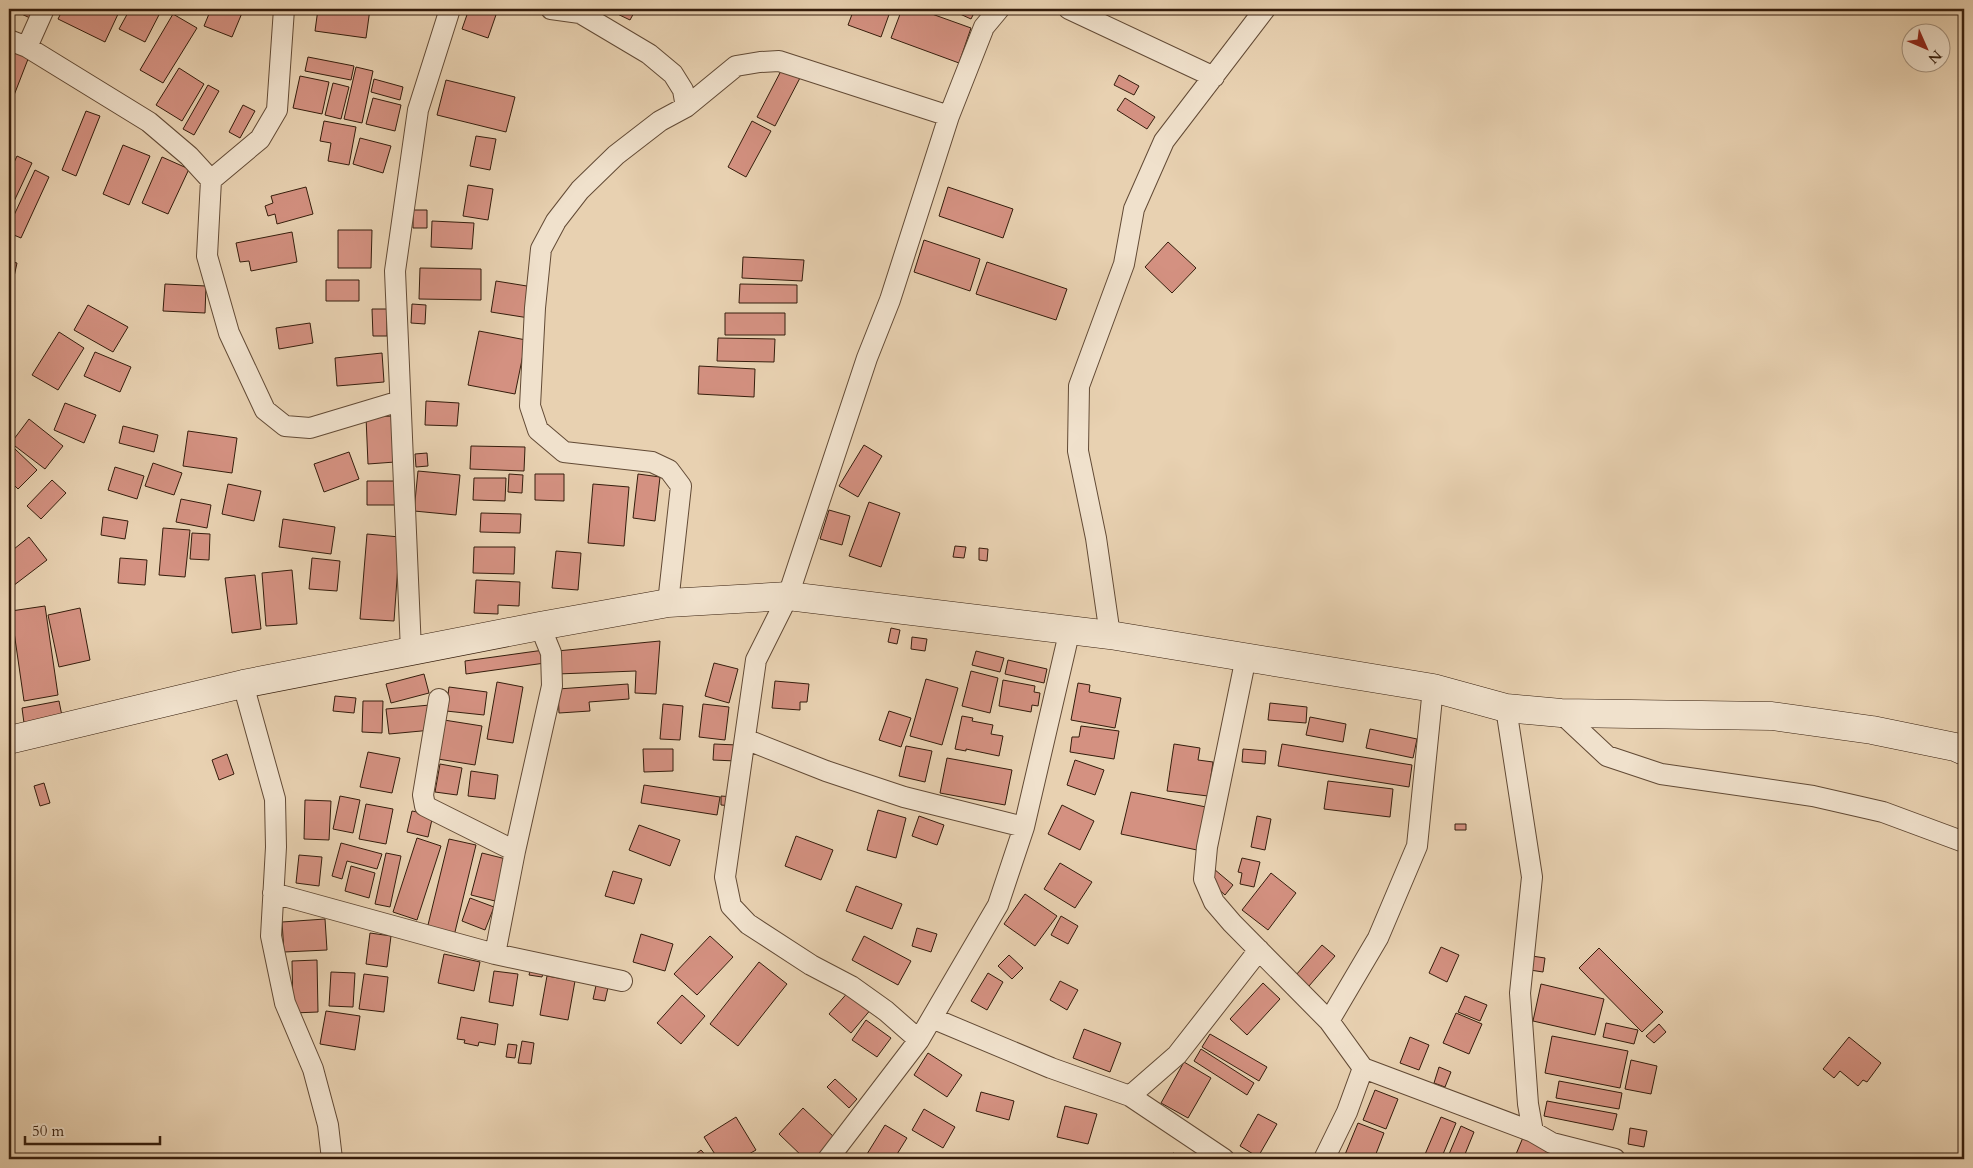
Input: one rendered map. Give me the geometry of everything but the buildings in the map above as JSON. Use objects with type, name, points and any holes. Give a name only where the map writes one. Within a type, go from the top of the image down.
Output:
[{"type":"street","points":[[27,48],[44,9]]},
{"type":"street","points":[[211,180],[260,139],[277,110],[284,9]]},
{"type":"street","points":[[411,651],[395,271],[418,110],[450,9]]},
{"type":"street","points":[[551,9],[580,14],[649,54],[673,74],[683,90],[686,107]]},
{"type":"street","points":[[919,1040],[886,1011],[851,986],[811,965],[748,924],[731,906],[726,877],[756,660],[788,596],[867,358],[890,300],[949,116],[984,27],[999,9]]},
{"type":"street","points":[[1069,9],[1214,77]]},
{"type":"street","points":[[1110,635],[1096,538],[1078,451],[1079,386],[1124,264],[1134,209],[1164,141],[1265,9]]},
{"type":"street","points":[[9,40],[27,48],[150,122],[189,156],[211,180],[207,256],[229,333],[265,410],[285,426],[310,428],[400,401]]},
{"type":"street","points":[[668,603],[681,486],[670,470],[652,462],[564,452],[538,430],[530,406],[535,308],[541,249],[556,220],[580,190],[616,155],[660,121],[686,107],[736,66],[779,61],[949,116]]},
{"type":"street","points":[[9,740],[244,684],[540,626],[668,603],[788,596],[1110,635],[1433,688],[1506,708],[1561,713],[1772,716],[1872,730],[1955,747],[1964,752]]},
{"type":"street","points":[[496,954],[515,851],[552,686],[551,652],[540,626]]},
{"type":"street","points":[[828,1159],[919,1040],[998,905],[1024,827],[1070,629]]},
{"type":"street","points":[[1246,657],[1206,847],[1204,879],[1214,902],[1232,923],[1329,1021],[1363,1068],[1532,1132],[1552,1143],[1615,1159]]},
{"type":"street","points":[[244,684],[275,798],[276,847],[271,936],[285,1003],[313,1069],[328,1126],[332,1159]]},
{"type":"street","points":[[1329,1021],[1378,938],[1417,846],[1433,688]]},
{"type":"street","points":[[439,699],[423,795],[425,806],[515,851]]},
{"type":"street","points":[[1506,708],[1532,876],[1520,993],[1528,1104],[1532,1132]]},
{"type":"street","points":[[1561,713],[1607,756],[1661,774],[1822,798],[1883,812],[1964,842]]},
{"type":"street","points":[[745,739],[826,771],[904,797],[1024,827]]},
{"type":"street","points":[[272,893],[496,954],[622,981]]},
{"type":"street","points":[[1130,1096],[1177,1055],[1259,950]]},
{"type":"street","points":[[932,1018],[1052,1068],[1130,1096],[1224,1159]]},
{"type":"street","points":[[1324,1159],[1347,1112],[1363,1068]]}]
